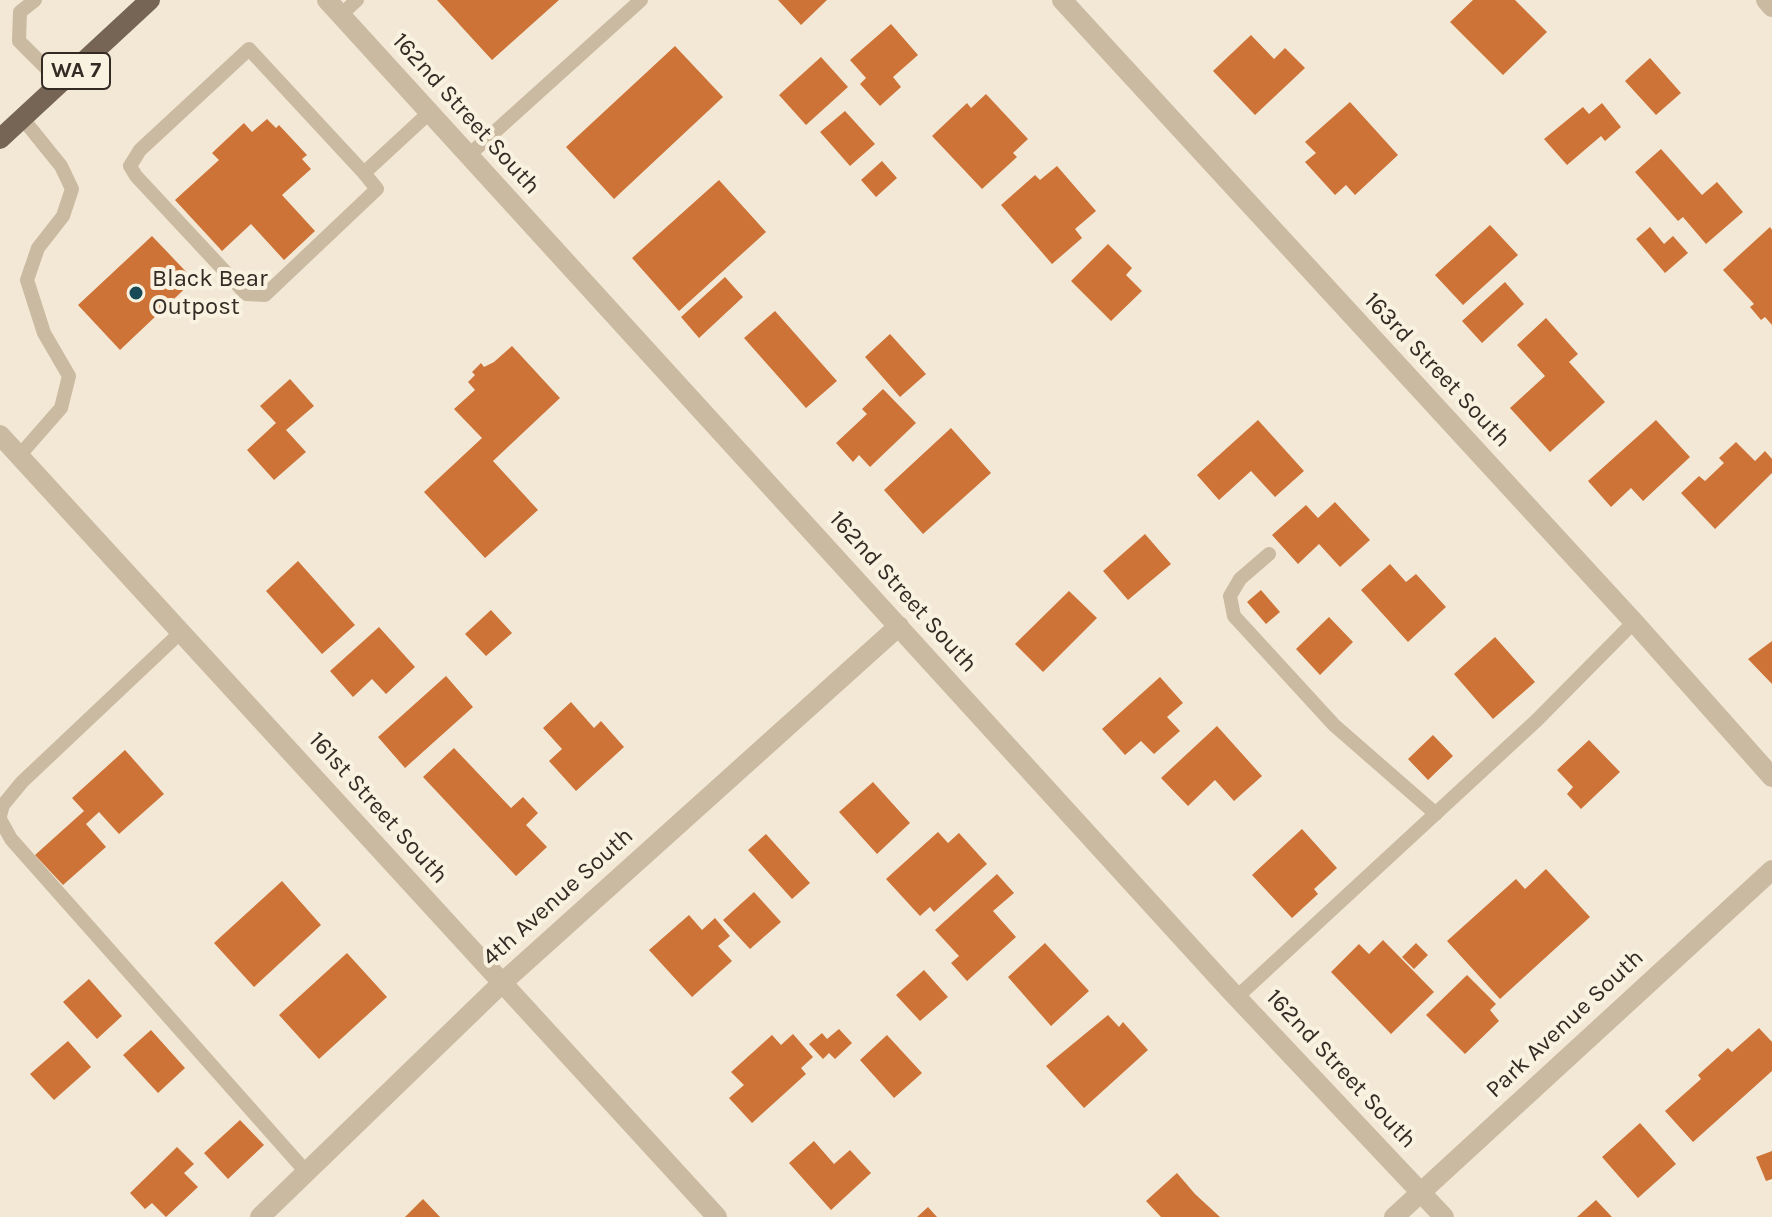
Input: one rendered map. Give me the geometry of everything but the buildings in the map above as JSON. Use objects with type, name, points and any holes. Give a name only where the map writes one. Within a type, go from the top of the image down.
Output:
[{"type":"main road","name":"WA 7","points":[[0,139],[150,0]]},
{"type":"street","name":"163rd Street South","points":[[1062,0],[1634,622],[1772,777]]},
{"type":"street","points":[[1766,0],[1772,7]]},
{"type":"street","name":"162nd Street South","points":[[334,8],[1237,997],[1444,1217]]},
{"type":"street","name":"161st Street South","points":[[0,435],[717,1217]]},
{"type":"street","name":"4th Avenue South","points":[[260,1217],[308,1174],[502,983],[899,626]]},
{"type":"street","name":"Park Avenue South","points":[[1394,1217],[1772,870]]},
{"type":"lane","points":[[35,0],[20,12],[19,41],[62,84]]},
{"type":"lane","points":[[334,8],[357,0]]},
{"type":"lane","points":[[469,155],[641,0]]},
{"type":"lane","points":[[249,49],[364,173],[377,189],[265,295],[246,294],[130,166],[140,150],[249,49]]},
{"type":"lane","points":[[364,173],[430,112]]},
{"type":"lane","points":[[19,456],[61,408],[69,376],[44,333],[27,280],[38,248],[63,216],[72,189],[61,166],[23,119]]},
{"type":"lane","points":[[1269,554],[1240,579],[1230,596],[1234,616],[1334,725],[1436,814]]},
{"type":"lane","points":[[1237,997],[1537,720],[1634,622]]},
{"type":"lane","points":[[181,632],[22,782],[3,805],[0,818],[11,839],[308,1174]]},
{"type":"place","name":"Black Bear Outpost","points":[[136,293]]}]
